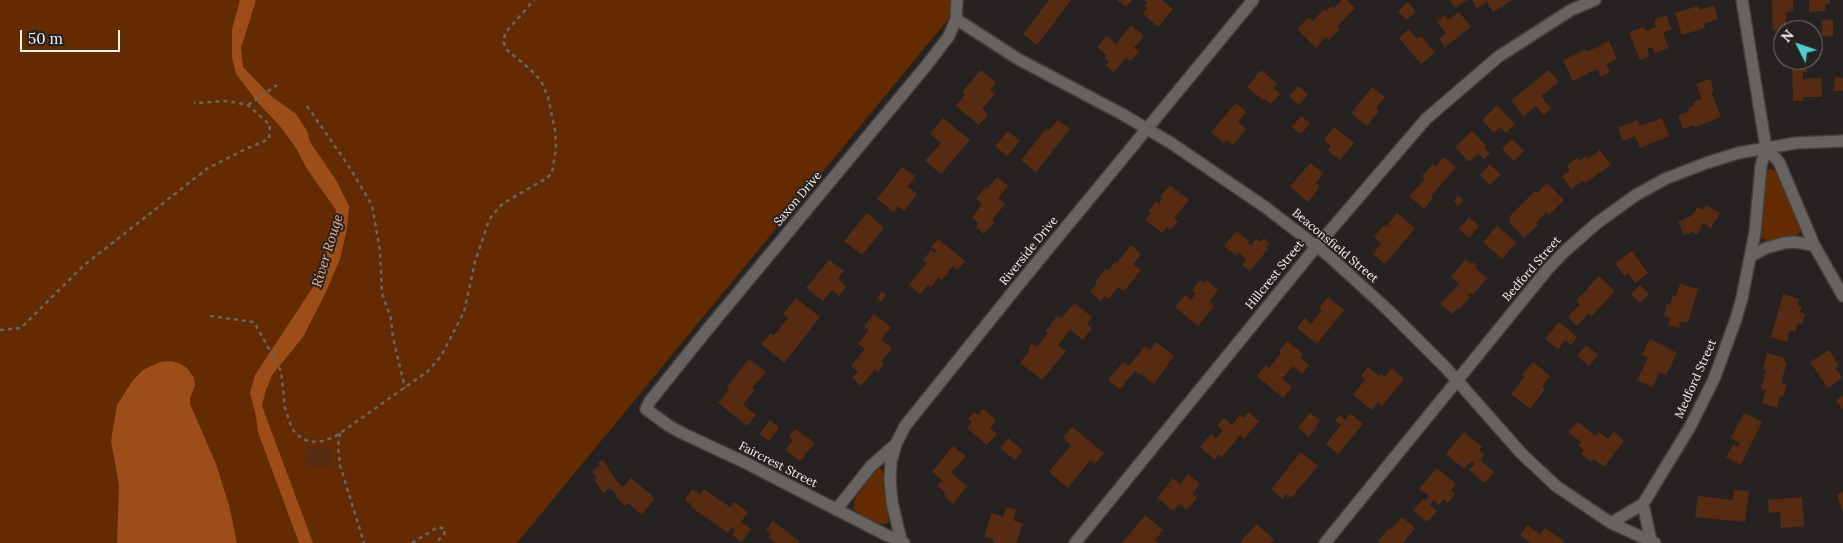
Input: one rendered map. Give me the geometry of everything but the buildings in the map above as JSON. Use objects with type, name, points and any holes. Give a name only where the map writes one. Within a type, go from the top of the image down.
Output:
[{"type":"street","name":"Saxon Drive","points":[[646,410],[650,401],[707,330],[949,36],[956,19],[957,0]]},
{"type":"street","name":"Riverside Drive","points":[[903,542],[892,502],[890,479],[891,462],[896,444],[905,426],[1253,0]]},
{"type":"street","name":"Hillcrest Street","points":[[1075,543],[1316,247],[1426,119],[1498,57],[1571,10],[1595,0]]},
{"type":"street","points":[[1742,0],[1766,148],[1779,162],[1814,245],[1843,296]]},
{"type":"street","name":"Beaconsfield Street","points":[[956,19],[1018,59],[1147,129],[1219,174],[1316,247],[1388,310],[1457,380],[1537,470],[1578,502],[1611,523],[1653,542]]},
{"type":"street","name":"Bedford Street","points":[[1325,543],[1553,264],[1583,235],[1612,211],[1636,195],[1685,171],[1738,153],[1804,142],[1843,141]]},
{"type":"street","name":"Medford Street","points":[[1611,523],[1643,504],[1690,427],[1714,379],[1736,319],[1751,256],[1758,208],[1761,166],[1766,148]]},
{"type":"street","points":[[1751,256],[1766,248],[1784,243],[1814,245]]},
{"type":"street","name":"Faircrest Street","points":[[646,410],[669,426],[903,542]]},
{"type":"street","points":[[836,510],[871,466],[896,444]]},
{"type":"street","points":[[1643,504],[1653,542]]},
{"type":"path","points":[[210,316],[254,322],[281,371],[287,416],[296,434],[311,442],[323,441],[340,433],[432,367],[441,356],[464,312],[476,262],[489,220],[499,207],[507,201],[547,178],[552,173],[555,157],[555,139],[548,97],[541,81],[507,50],[503,41],[506,32],[534,0]]},
{"type":"path","points":[[248,105],[276,85]]},
{"type":"path","points":[[0,330],[21,328],[83,266],[208,168],[269,139],[270,125],[248,105],[227,101],[194,103]]},
{"type":"path","points":[[308,106],[348,164],[372,205],[380,251],[382,293],[391,319],[392,338],[405,388]]},
{"type":"path","points":[[340,433],[338,446],[340,465],[365,543]]},
{"type":"path","points":[[412,543],[438,527],[445,529],[444,535],[435,543]]},
{"type":"shaded area","points":[[0,0],[964,0],[517,543],[0,543]]},
{"type":"shaded area","points":[[1769,169],[1773,169],[1777,174],[1800,228],[1800,232],[1795,237],[1786,236],[1767,241],[1760,237],[1766,172]]},
{"type":"shaded area","points":[[878,467],[883,471],[883,484],[889,522],[885,525],[865,518],[853,508],[856,497]]},
{"type":"water","name":"River Rouge","points":[[240,0],[256,0],[241,48],[243,67],[271,96],[296,114],[307,131],[310,142],[336,180],[349,206],[347,229],[340,259],[326,292],[303,337],[272,375],[262,406],[313,543],[299,543],[258,432],[250,393],[255,375],[315,284],[332,234],[336,210],[280,126],[259,104],[236,74],[232,57],[232,29]]},
{"type":"water","points":[[171,361],[187,368],[194,378],[195,385],[190,398],[190,404],[216,464],[229,505],[237,543],[117,543],[119,485],[111,441],[117,405],[133,380],[143,370],[160,362]]}]
